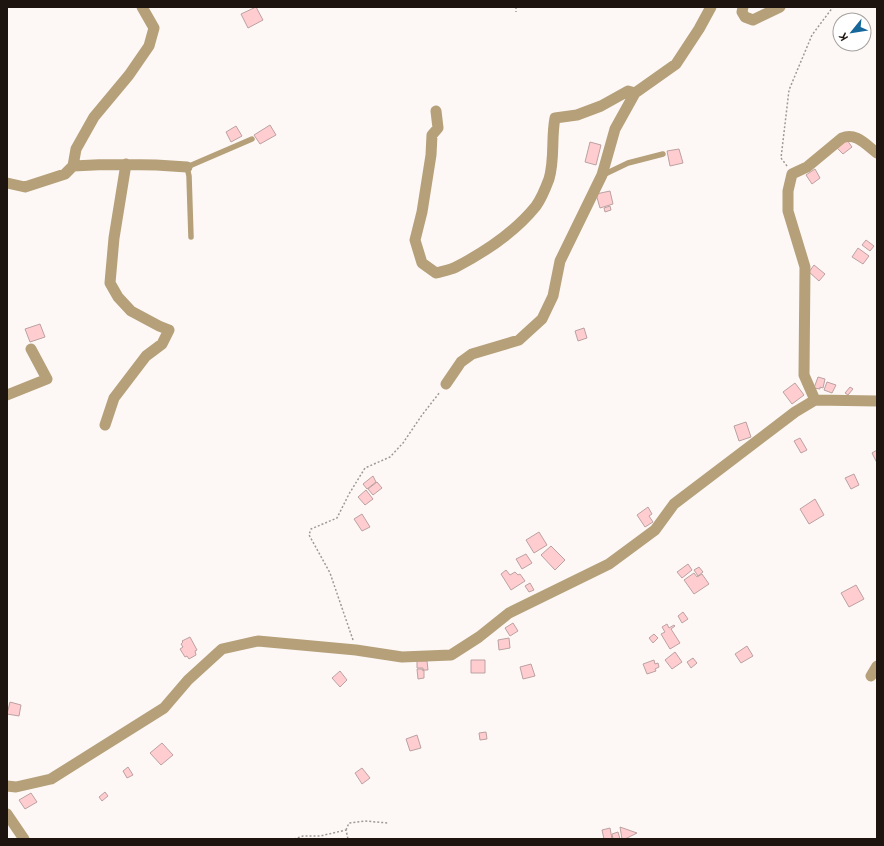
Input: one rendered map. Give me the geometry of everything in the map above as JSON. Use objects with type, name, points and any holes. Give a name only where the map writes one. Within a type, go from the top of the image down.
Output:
[{"type":"street","points":[[7,183],[25,187],[65,174],[73,166],[76,149],[94,117],[129,75],[149,46],[154,28],[142,7]]},
{"type":"street","points":[[446,384],[462,362],[472,354],[519,340],[542,319],[553,296],[560,261],[602,175],[615,129],[635,93],[676,64],[699,29],[711,7]]},
{"type":"street","points":[[743,7],[742,12],[745,18],[753,20],[780,7]]},
{"type":"street","points":[[436,111],[438,128],[432,135],[431,155],[422,212],[415,240],[422,263],[436,273],[455,267],[486,248],[514,229],[537,205],[549,178],[553,152],[552,131],[555,118],[577,115],[601,106],[628,91],[635,93]]},
{"type":"street","points":[[815,400],[804,375],[805,267],[788,211],[788,191],[792,174],[807,167],[842,138],[848,135],[857,137],[877,153]]},
{"type":"street","points":[[73,166],[126,164],[187,167]]},
{"type":"street","points":[[105,425],[114,398],[146,356],[162,344],[169,330],[158,326],[131,311],[118,297],[110,283],[114,238],[126,164]]},
{"type":"street","points":[[7,395],[47,379],[31,349]]},
{"type":"street","points":[[7,786],[16,787],[51,779],[164,708],[188,680],[222,649],[258,641],[356,650],[402,657],[451,655],[479,637],[509,613],[609,564],[655,530],[674,504],[789,416],[815,400],[877,402]]},
{"type":"street","points":[[871,676],[877,666]]},
{"type":"street","points":[[7,814],[24,839]]},
{"type":"lane","points":[[191,237],[187,167],[252,139]]},
{"type":"lane","points":[[602,175],[628,163],[663,154]]},
{"type":"path","points":[[516,7],[516,12]]},
{"type":"path","points":[[792,174],[781,158],[789,90],[812,35],[834,7]]},
{"type":"path","points":[[356,650],[330,573],[309,534],[311,529],[337,518],[349,494],[365,468],[390,456],[403,444],[422,415],[446,384]]},
{"type":"path","points":[[348,839],[346,830],[349,823],[365,821],[388,823]]},
{"type":"path","points":[[294,839],[303,836],[320,836],[346,830]]},
{"type":"building","points":[[256,7],[263,20],[248,28],[241,14]]},
{"type":"building","points":[[270,125],[276,135],[260,144],[254,135]]},
{"type":"building","points":[[236,126],[242,136],[231,142],[226,132]]},
{"type":"building","points":[[847,140],[852,147],[843,154],[837,148]]},
{"type":"building","points":[[590,142],[601,145],[596,165],[585,162]]},
{"type":"building","points":[[679,149],[683,163],[670,166],[667,151]]},
{"type":"building","points":[[815,169],[820,178],[812,184],[806,175]]},
{"type":"building","points":[[610,191],[613,204],[600,208],[596,194]]},
{"type":"building","points":[[610,206],[611,210],[605,212],[604,208]]},
{"type":"building","points":[[866,240],[874,246],[870,251],[862,245]]},
{"type":"building","points":[[858,248],[869,256],[863,264],[852,257]]},
{"type":"building","points":[[814,265],[825,274],[819,281],[809,272]]},
{"type":"building","points":[[40,324],[45,337],[30,342],[25,329]]},
{"type":"building","points":[[584,328],[587,338],[578,341],[575,331]]},
{"type":"building","points":[[818,377],[825,379],[823,388],[820,387],[820,389],[814,388]]},
{"type":"building","points":[[827,382],[836,385],[832,393],[824,390]]},
{"type":"building","points":[[795,383],[804,395],[792,404],[783,392]]},
{"type":"building","points":[[850,387],[853,389],[848,395],[845,393]]},
{"type":"building","points":[[746,422],[751,437],[739,441],[734,426]]},
{"type":"building","points":[[800,438],[807,450],[801,453],[794,441]]},
{"type":"building","points":[[877,450],[877,463],[872,453]]},
{"type":"building","points":[[854,474],[859,485],[851,489],[845,478]]},
{"type":"building","points":[[373,476],[376,482],[367,489],[363,484]]},
{"type":"building","points":[[377,482],[382,488],[373,495],[368,489]]},
{"type":"building","points":[[366,490],[373,499],[365,505],[358,497]]},
{"type":"building","points":[[815,499],[824,515],[809,524],[800,509]]},
{"type":"building","points":[[648,507],[652,514],[649,516],[653,522],[645,527],[637,515]]},
{"type":"building","points":[[362,514],[370,527],[362,531],[354,519]]},
{"type":"building","points":[[539,532],[547,545],[534,553],[526,540]]},
{"type":"building","points":[[551,546],[565,560],[555,570],[541,555]]},
{"type":"building","points":[[526,554],[532,563],[522,569],[516,559]]},
{"type":"building","points":[[688,564],[692,570],[682,578],[677,572]]},
{"type":"building","points":[[699,567],[703,572],[698,576],[694,570]]},
{"type":"building","points":[[506,570],[510,575],[515,572],[518,575],[520,574],[525,581],[511,590],[501,574]]},
{"type":"building","points":[[694,573],[697,577],[702,574],[709,584],[694,594],[684,580]]},
{"type":"building","points":[[530,583],[534,590],[529,592],[525,586]]},
{"type":"building","points":[[856,585],[864,599],[849,607],[841,593]]},
{"type":"building","points":[[683,612],[688,619],[682,623],[678,616]]},
{"type":"building","points":[[513,623],[518,631],[510,636],[505,628]]},
{"type":"building","points":[[667,624],[669,628],[674,625],[675,626],[671,629],[680,643],[670,649],[661,634],[665,632],[662,627]]},
{"type":"building","points":[[654,634],[658,638],[653,643],[649,638]]},
{"type":"building","points":[[190,637],[197,650],[195,651],[196,655],[189,659],[187,656],[185,657],[180,649],[183,647],[181,644],[183,642],[182,641]]},
{"type":"building","points":[[509,638],[510,648],[499,650],[498,640]]},
{"type":"building","points":[[747,646],[753,656],[741,663],[735,654]]},
{"type":"building","points":[[675,652],[682,662],[672,669],[665,660]]},
{"type":"building","points":[[693,658],[697,663],[691,668],[687,662]]},
{"type":"building","points":[[471,660],[485,660],[485,673],[471,673]]},
{"type":"building","points":[[654,660],[655,664],[658,663],[659,667],[655,669],[656,671],[647,674],[643,664]]},
{"type":"building","points":[[417,661],[427,661],[428,670],[417,668]]},
{"type":"building","points":[[531,664],[535,676],[523,679],[520,667]]},
{"type":"building","points":[[417,669],[424,670],[424,678],[418,679]]},
{"type":"building","points":[[340,671],[347,680],[340,687],[332,678]]},
{"type":"building","points":[[10,702],[21,705],[19,716],[7,714]]},
{"type":"building","points":[[486,732],[487,739],[480,740],[479,733]]},
{"type":"building","points":[[417,735],[421,748],[410,751],[406,739]]},
{"type":"building","points":[[162,743],[173,755],[161,765],[150,753]]},
{"type":"building","points":[[128,767],[133,775],[127,778],[123,771]]},
{"type":"building","points":[[362,768],[370,778],[362,784],[355,773]]},
{"type":"building","points":[[105,792],[108,796],[102,801],[99,797]]},
{"type":"building","points":[[31,793],[37,802],[25,809],[19,800]]},
{"type":"building","points":[[620,827],[637,833],[622,839]]},
{"type":"building","points":[[610,828],[612,839],[604,839],[602,830]]},
{"type":"building","points":[[618,832],[620,839],[613,839],[612,834]]}]
